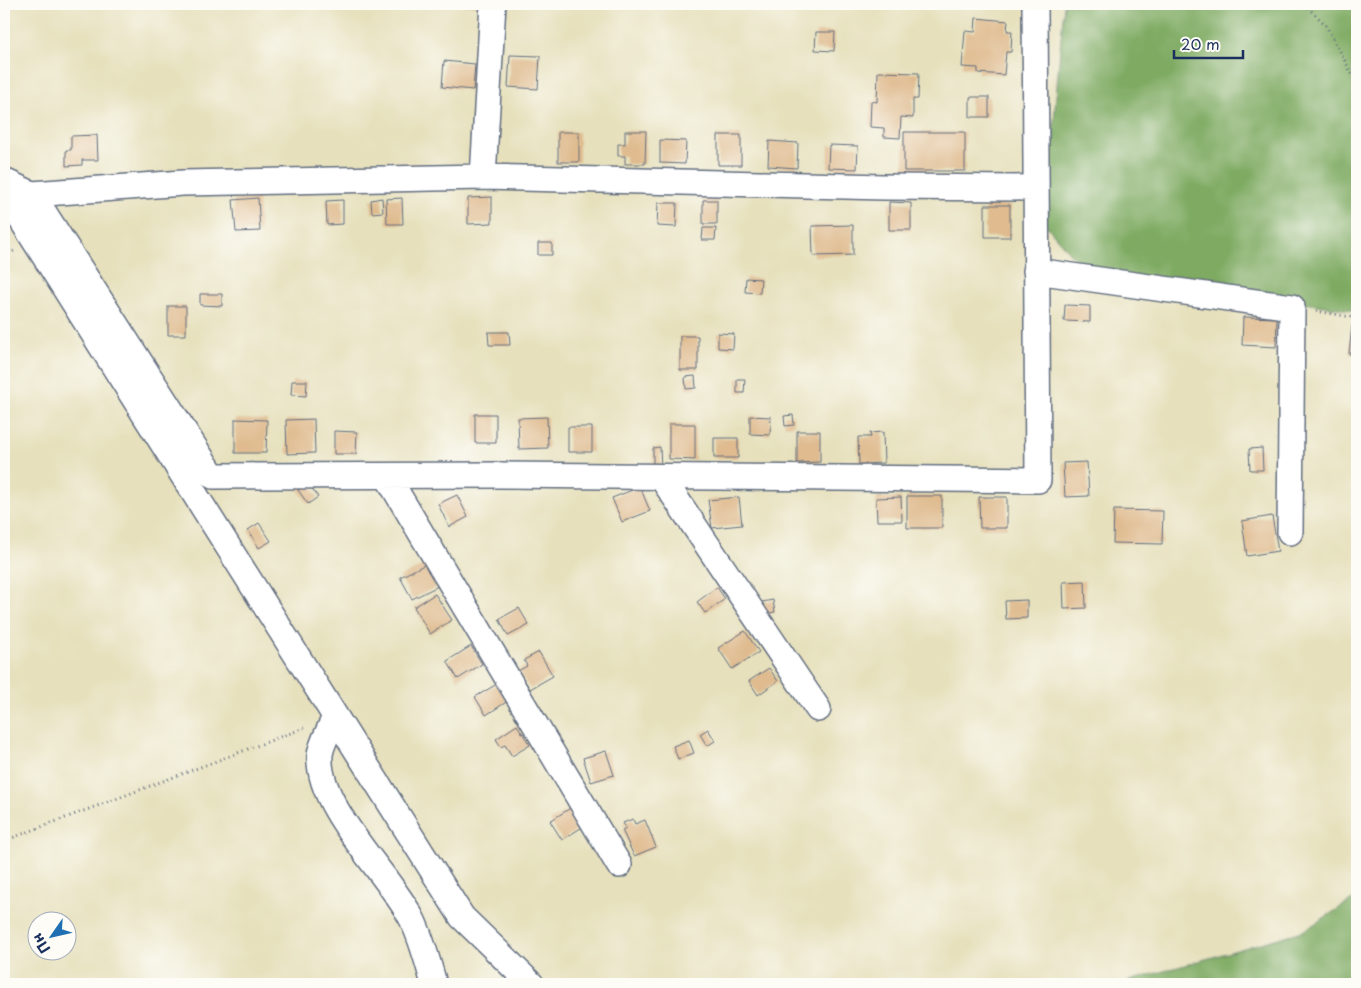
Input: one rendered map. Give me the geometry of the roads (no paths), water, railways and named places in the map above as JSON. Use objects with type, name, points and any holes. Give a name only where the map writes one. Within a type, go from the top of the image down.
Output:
[{"type":"street","points":[[483,177],[493,4]]},
{"type":"street","points":[[32,194],[213,476],[1038,480],[1035,4]]},
{"type":"street","points":[[4,181],[32,194],[183,183],[483,177],[884,187],[1035,188]]},
{"type":"street","points":[[4,192],[462,917],[531,984]]},
{"type":"street","points":[[1036,271],[1292,306],[1290,532]]},
{"type":"street","points":[[387,476],[619,865]]},
{"type":"street","points":[[662,478],[818,709]]},
{"type":"street","points":[[335,716],[320,755],[324,781],[336,810],[385,876],[412,920],[434,984]]}]
